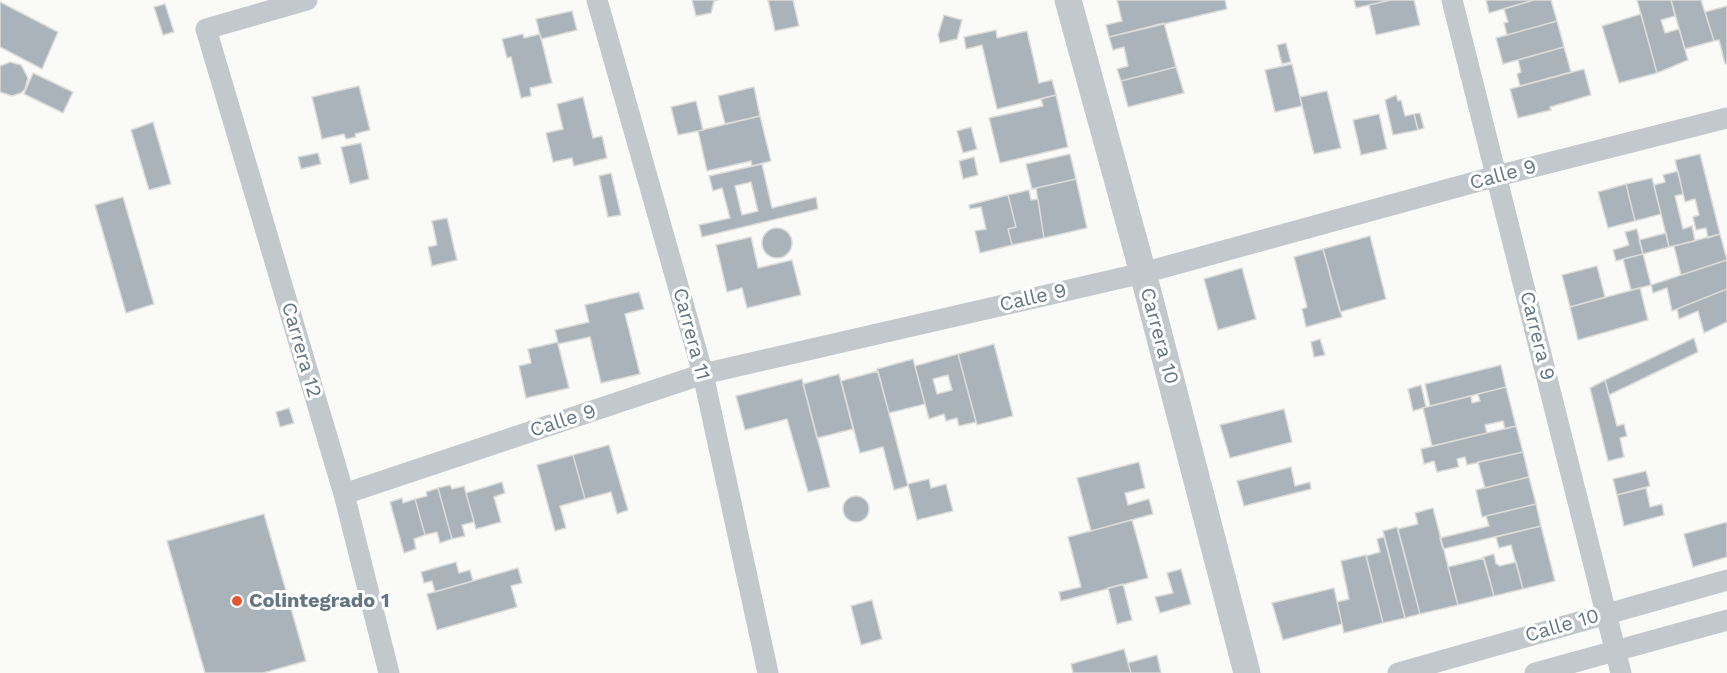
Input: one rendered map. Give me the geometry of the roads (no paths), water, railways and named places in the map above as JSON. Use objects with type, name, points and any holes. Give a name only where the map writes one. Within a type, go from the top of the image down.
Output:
[{"type":"street","name":"Carrera 12","points":[[307,0],[206,29],[344,494],[389,673]]},
{"type":"street","name":"Carrera 11","points":[[597,0],[703,374],[768,673]]},
{"type":"street","name":"Carrera 10","points":[[1068,0],[1143,273],[1247,673]]},
{"type":"street","name":"Carrera 9","points":[[1452,0],[1621,673]]},
{"type":"street","name":"Calle 9","points":[[344,494],[703,374],[1143,273],[1497,176],[1727,118]]},
{"type":"street","name":"Calle 10","points":[[1398,673],[1434,668],[1606,614],[1727,580]]},
{"type":"street","name":"Calle 10","points":[[1535,673],[1727,620]]},
{"type":"place","name":"Colintegrado 1","points":[[237,601]]}]
